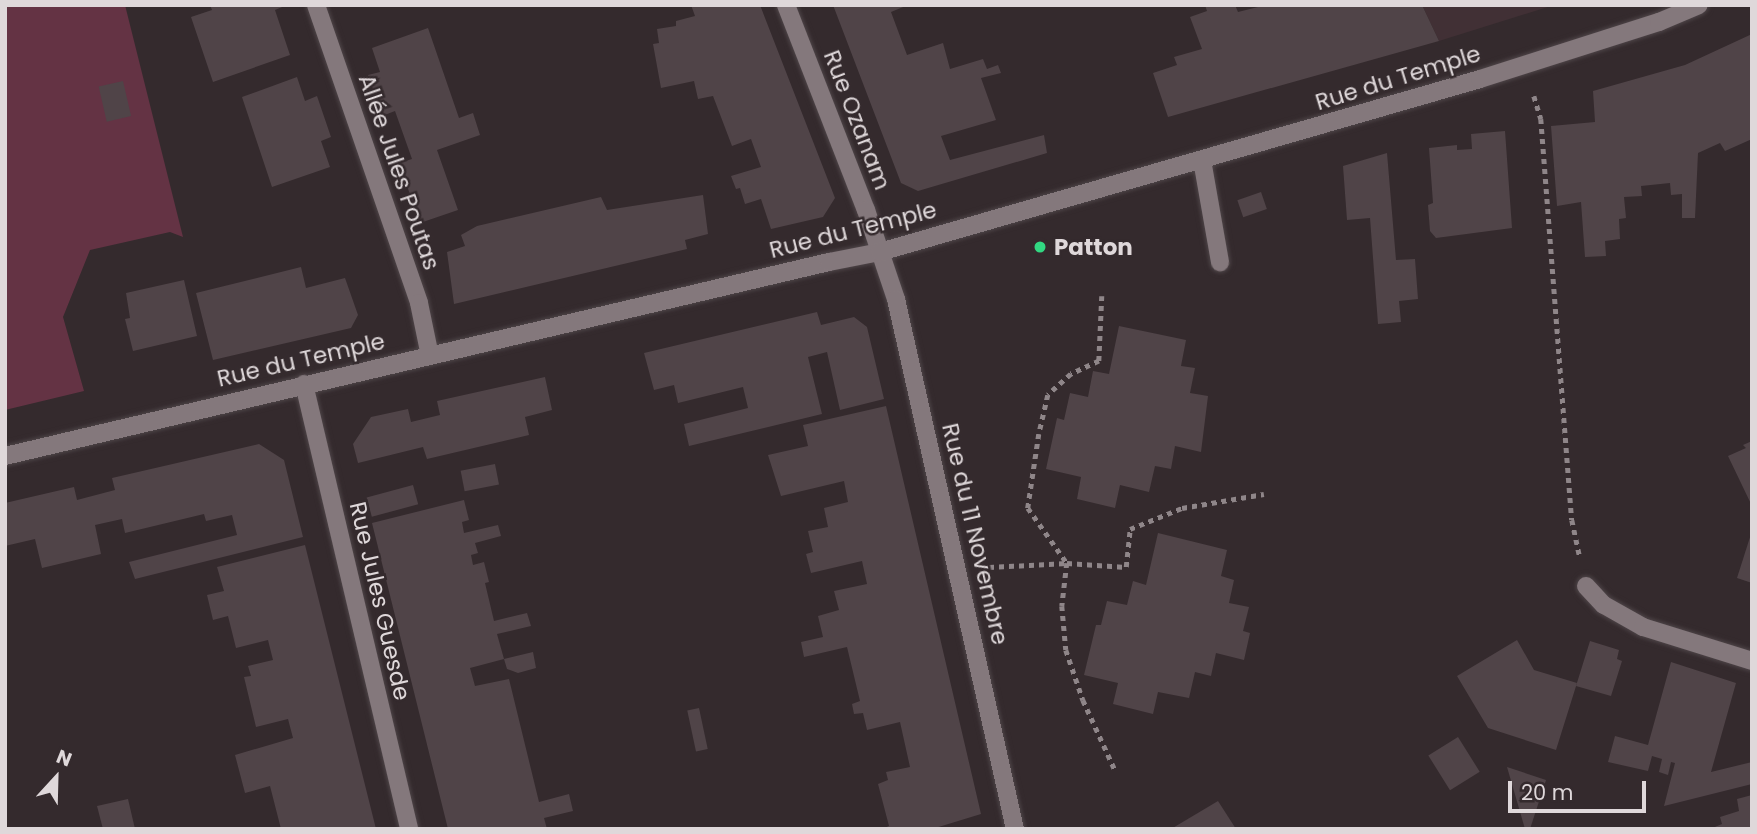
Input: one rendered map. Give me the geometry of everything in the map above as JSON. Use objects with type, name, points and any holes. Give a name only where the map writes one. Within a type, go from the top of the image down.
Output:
[{"type":"street","name":"Allée Jules Poutas","points":[[316,5],[419,303],[430,356]]},
{"type":"street","name":"Rue Ozanam","points":[[786,5],[880,253]]},
{"type":"street","name":"Rue du Temple","points":[[5,456],[304,384],[880,253],[1525,65],[1659,22],[1699,5]]},
{"type":"street","points":[[1202,160],[1220,262]]},
{"type":"street","name":"Rue du 11 Novembre","points":[[880,253],[896,299],[960,574],[1015,829]]},
{"type":"street","name":"Rue Jules Guesde","points":[[304,384],[409,829]]},
{"type":"street","points":[[1586,586],[1604,606],[1643,627],[1752,661]]},
{"type":"path","points":[[1525,65],[1541,119],[1572,520],[1586,586]]},
{"type":"path","points":[[1102,296],[1098,360],[1071,374],[1048,395],[1039,433],[1028,508],[1067,563],[1062,606],[1066,650],[1083,700],[1115,770]]},
{"type":"path","points":[[960,574],[993,565],[1067,563],[1126,567],[1130,529],[1182,508],[1264,495]]},
{"type":"shaded area","points":[[5,5],[125,5],[183,237],[170,232],[90,250],[63,317],[84,391],[5,410]]},
{"type":"shaded area","points":[[1422,5],[1554,5],[1439,41]]},
{"type":"building","points":[[210,5],[287,5],[275,10],[290,55],[213,82],[191,17],[212,10]]},
{"type":"building","points":[[691,5],[760,5],[835,198],[823,217],[771,229],[761,199],[745,204],[740,188],[736,189],[731,176],[761,167],[751,139],[732,146],[713,96],[698,99],[694,81],[661,88],[653,44],[659,43],[657,29],[676,26],[676,21],[695,16]]},
{"type":"building","points":[[833,5],[908,5],[891,12],[907,55],[943,43],[950,69],[983,59],[987,69],[998,65],[1001,73],[981,78],[996,120],[941,136],[950,160],[1044,135],[1047,153],[918,191],[901,183]]},
{"type":"building","points":[[1205,5],[1235,5],[1238,12],[1266,5],[1422,5],[1439,41],[1168,117],[1153,73],[1177,65],[1174,57],[1202,49],[1190,17],[1207,11]]},
{"type":"building","points":[[428,28],[459,118],[473,113],[480,135],[437,150],[458,210],[420,223],[399,163],[412,159],[395,111],[382,116],[368,75],[380,72],[372,48]]},
{"type":"building","points":[[1752,34],[1752,139],[1725,151],[1720,143],[1698,153],[1695,218],[1682,218],[1682,194],[1671,195],[1670,183],[1641,186],[1642,196],[1624,197],[1626,218],[1619,219],[1620,239],[1605,241],[1606,256],[1585,257],[1581,202],[1557,206],[1551,126],[1595,122],[1593,91],[1685,65]]},
{"type":"building","points":[[297,77],[305,101],[317,96],[331,137],[321,141],[330,167],[272,187],[242,97]]},
{"type":"building","points":[[123,81],[131,116],[107,122],[99,87]]},
{"type":"building","points":[[1505,131],[1512,228],[1436,238],[1430,231],[1428,205],[1433,203],[1429,148],[1457,145],[1457,150],[1472,149],[1471,134]]},
{"type":"building","points":[[1387,153],[1396,260],[1415,259],[1418,299],[1399,301],[1401,322],[1378,324],[1370,218],[1347,220],[1343,166]]},
{"type":"building","points":[[1261,192],[1267,209],[1243,217],[1237,200]]},
{"type":"building","points":[[703,195],[708,234],[685,240],[687,249],[454,304],[447,252],[465,246],[461,235],[477,226],[601,197],[607,210]]},
{"type":"building","points":[[301,267],[306,288],[345,278],[358,315],[351,328],[213,360],[196,293]]},
{"type":"building","points":[[184,280],[197,336],[133,351],[125,319],[130,318],[126,293]]},
{"type":"building","points":[[817,312],[821,325],[854,317],[867,327],[884,399],[840,410],[827,352],[808,357],[822,414],[689,446],[684,424],[748,408],[743,387],[678,403],[674,385],[654,390],[644,353]]},
{"type":"building","points":[[1119,326],[1186,340],[1181,366],[1195,368],[1190,393],[1208,396],[1201,452],[1175,446],[1171,469],[1155,466],[1149,492],[1120,485],[1115,508],[1077,499],[1081,477],[1046,469],[1057,418],[1064,420],[1070,393],[1088,397],[1093,371],[1109,374]]},
{"type":"building","points":[[545,377],[552,410],[525,417],[529,435],[427,459],[423,447],[358,463],[353,444],[371,417],[408,409],[411,422],[440,415],[437,401]]},
{"type":"building","points":[[886,406],[981,814],[932,829],[882,829],[889,826],[878,784],[888,780],[886,772],[910,767],[900,722],[867,730],[863,713],[854,714],[852,704],[860,701],[847,647],[804,657],[801,642],[823,637],[818,616],[839,610],[834,591],[867,584],[862,561],[811,573],[806,554],[813,552],[808,531],[828,527],[824,508],[848,502],[844,481],[781,496],[768,455],[808,446],[803,425]]},
{"type":"building","points":[[1752,441],[1752,506],[1728,456],[1746,448],[1743,445]]},
{"type":"building","points":[[259,444],[284,460],[303,537],[135,579],[129,562],[237,535],[232,515],[206,521],[204,514],[125,533],[122,519],[95,525],[101,554],[42,568],[35,539],[5,546],[5,503],[74,487],[77,500],[115,490],[112,478]]},
{"type":"building","points":[[495,464],[499,485],[465,491],[461,471]]},
{"type":"building","points":[[413,485],[418,504],[372,517],[367,497]]},
{"type":"building","points":[[464,500],[469,520],[462,522],[464,533],[498,525],[501,536],[475,543],[478,553],[471,555],[473,565],[484,562],[489,582],[485,583],[494,621],[527,613],[531,626],[497,634],[504,659],[470,668],[475,686],[509,679],[539,802],[569,794],[573,811],[544,818],[547,829],[448,829],[372,523]]},
{"type":"building","points":[[1158,533],[1227,550],[1221,576],[1234,580],[1229,603],[1249,607],[1243,631],[1250,633],[1244,660],[1216,653],[1211,676],[1195,672],[1189,698],[1158,692],[1153,714],[1113,704],[1118,683],[1084,675],[1096,625],[1101,625],[1107,601],[1127,605],[1133,581],[1146,585]]},
{"type":"building","points":[[1752,535],[1752,583],[1737,578]]},
{"type":"building","points":[[305,545],[376,829],[281,829],[270,786],[245,793],[235,755],[293,738],[288,719],[256,727],[244,677],[251,676],[248,666],[273,660],[268,640],[236,648],[228,616],[213,620],[207,595],[224,591],[217,567]]},
{"type":"building","points":[[1517,640],[1534,670],[1577,683],[1556,750],[1488,728],[1457,676]]},
{"type":"building","points":[[1590,641],[1619,650],[1617,659],[1622,661],[1611,696],[1576,686]]},
{"type":"building","points":[[533,652],[536,668],[518,673],[507,669],[504,659]]},
{"type":"building","points":[[1671,662],[1736,683],[1711,772],[1752,762],[1752,784],[1664,806],[1675,763],[1671,762],[1668,775],[1659,772],[1662,759],[1652,756],[1648,771],[1608,762],[1615,736],[1648,745]]},
{"type":"building","points":[[699,708],[708,749],[696,752],[687,710]]},
{"type":"building","points":[[1458,737],[1480,772],[1450,790],[1428,756]]},
{"type":"building","points":[[1507,767],[1546,780],[1530,829],[1525,829]]},
{"type":"building","points":[[1752,795],[1752,829],[1710,829],[1722,824],[1720,817],[1739,811],[1737,799]]},
{"type":"building","points":[[128,799],[135,829],[103,829],[97,806]]},
{"type":"building","points":[[1218,801],[1236,829],[1171,829]]},
{"type":"place","name":"Patton","points":[[1040,247]]}]
